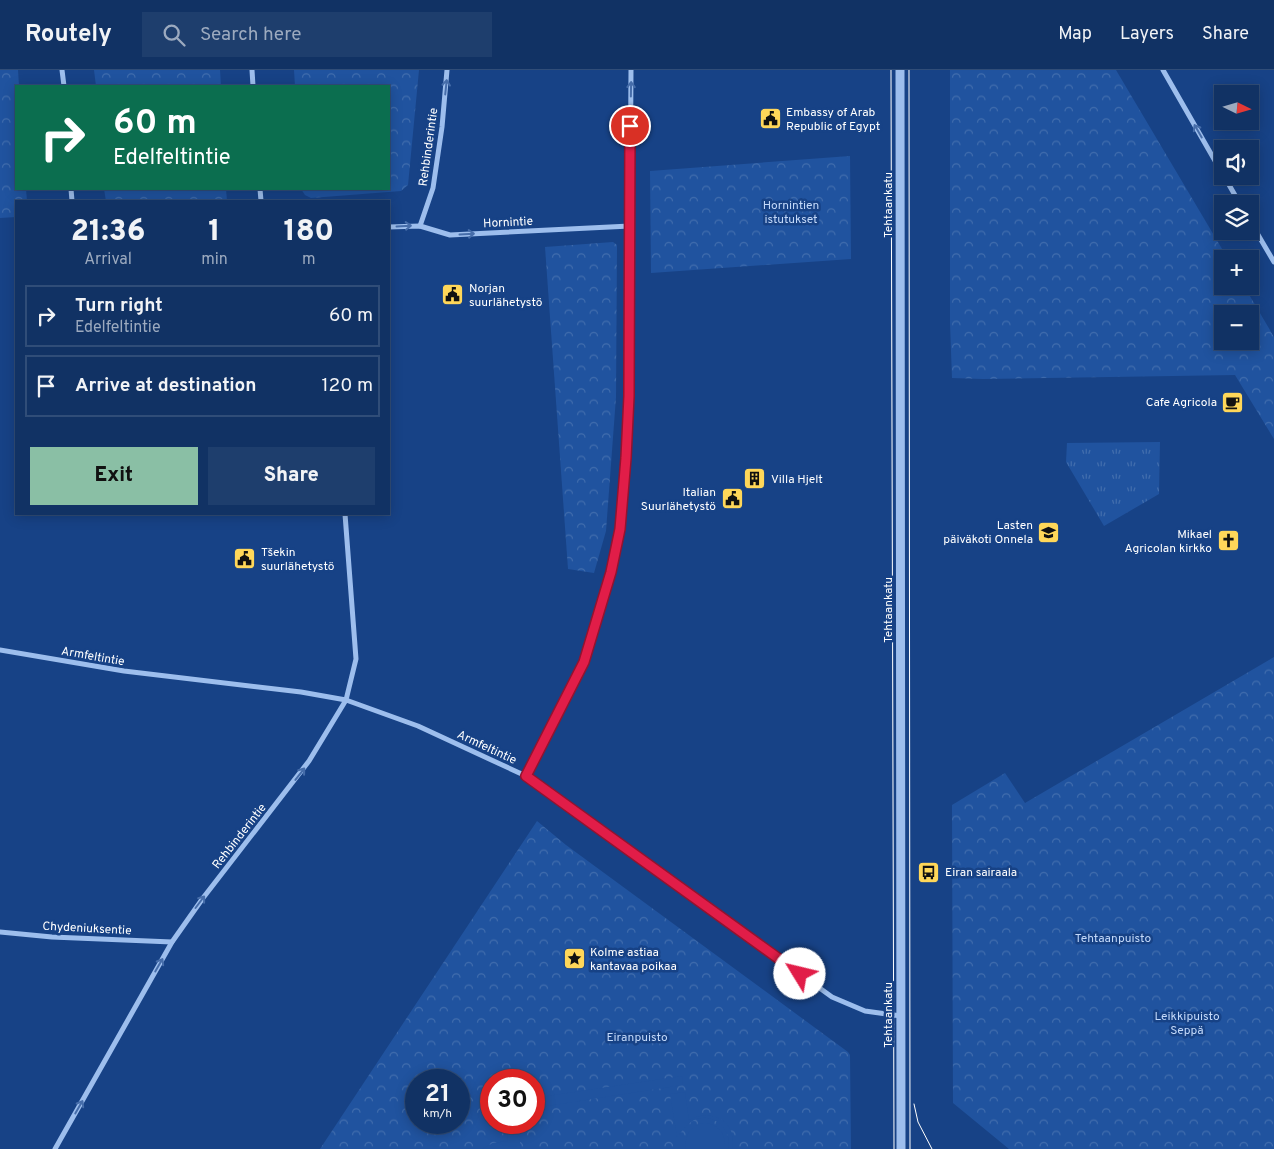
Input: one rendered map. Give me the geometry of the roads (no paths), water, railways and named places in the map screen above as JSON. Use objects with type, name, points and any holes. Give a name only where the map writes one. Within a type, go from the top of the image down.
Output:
[{"type":"street","points":[[62,70],[64,85]]},
{"type":"street","points":[[252,70],[253,85]]},
{"type":"street","name":"Rehbinderintie","points":[[420,226],[433,188],[442,127],[447,70]]},
{"type":"street","points":[[526,776],[584,662],[611,572],[620,529],[628,405],[631,70]]},
{"type":"street","name":"Tehtaankatu","points":[[900,70],[901,1149]]},
{"type":"street","points":[[1163,70],[1214,159]]},
{"type":"street","name":"Hornintie","points":[[390,227],[420,226],[450,235],[630,226]]},
{"type":"street","points":[[1259,236],[1274,262]]},
{"type":"street","name":"Rehbinderintie","points":[[55,1149],[172,942],[203,898],[309,761],[346,700],[356,659],[345,515]]},
{"type":"street","name":"Armfeltintie","points":[[0,650],[124,671],[302,692],[346,700],[418,726],[526,776],[832,997],[865,1011],[900,1016]]},
{"type":"street","name":"Chydeniuksentie","points":[[0,932],[52,937],[172,942]]},
{"type":"tram line","points":[[891,70],[894,1149]]},
{"type":"tram line","points":[[909,70],[910,1149]]},
{"type":"tram line","points":[[914,1104],[918,1122],[932,1149]]},
{"type":"place","name":"Embassy of Arab Republic of Egypt","points":[[770,119]]},
{"type":"place","name":"Norjan suurlähetystö","points":[[453,295]]},
{"type":"place","name":"Cafe Agricola","points":[[1233,402]]},
{"type":"place","name":"Villa Hjelt","points":[[755,479]]},
{"type":"place","name":"Italian Suurlähetystö","points":[[732,499]]},
{"type":"place","name":"Lasten päiväkoti Onnela","points":[[1049,532]]},
{"type":"place","name":"Mikael Agricolan kirkko","points":[[1228,541]]},
{"type":"place","name":"Tšekin suurlähetystö","points":[[245,559]]},
{"type":"place","name":"Eiran sairaala","points":[[929,872]]},
{"type":"place","name":"Kolme astiaa kantavaa poikaa","points":[[574,959]]},
{"type":"park label","name":"Hornintien istutukset","points":[[791,212]]},
{"type":"park label","name":"Tehtaanpuisto","points":[[1113,938]]},
{"type":"park label","name":"Leikkipuisto Seppä","points":[[1187,1023]]},
{"type":"park label","name":"Eiranpuisto","points":[[637,1037]]}]
